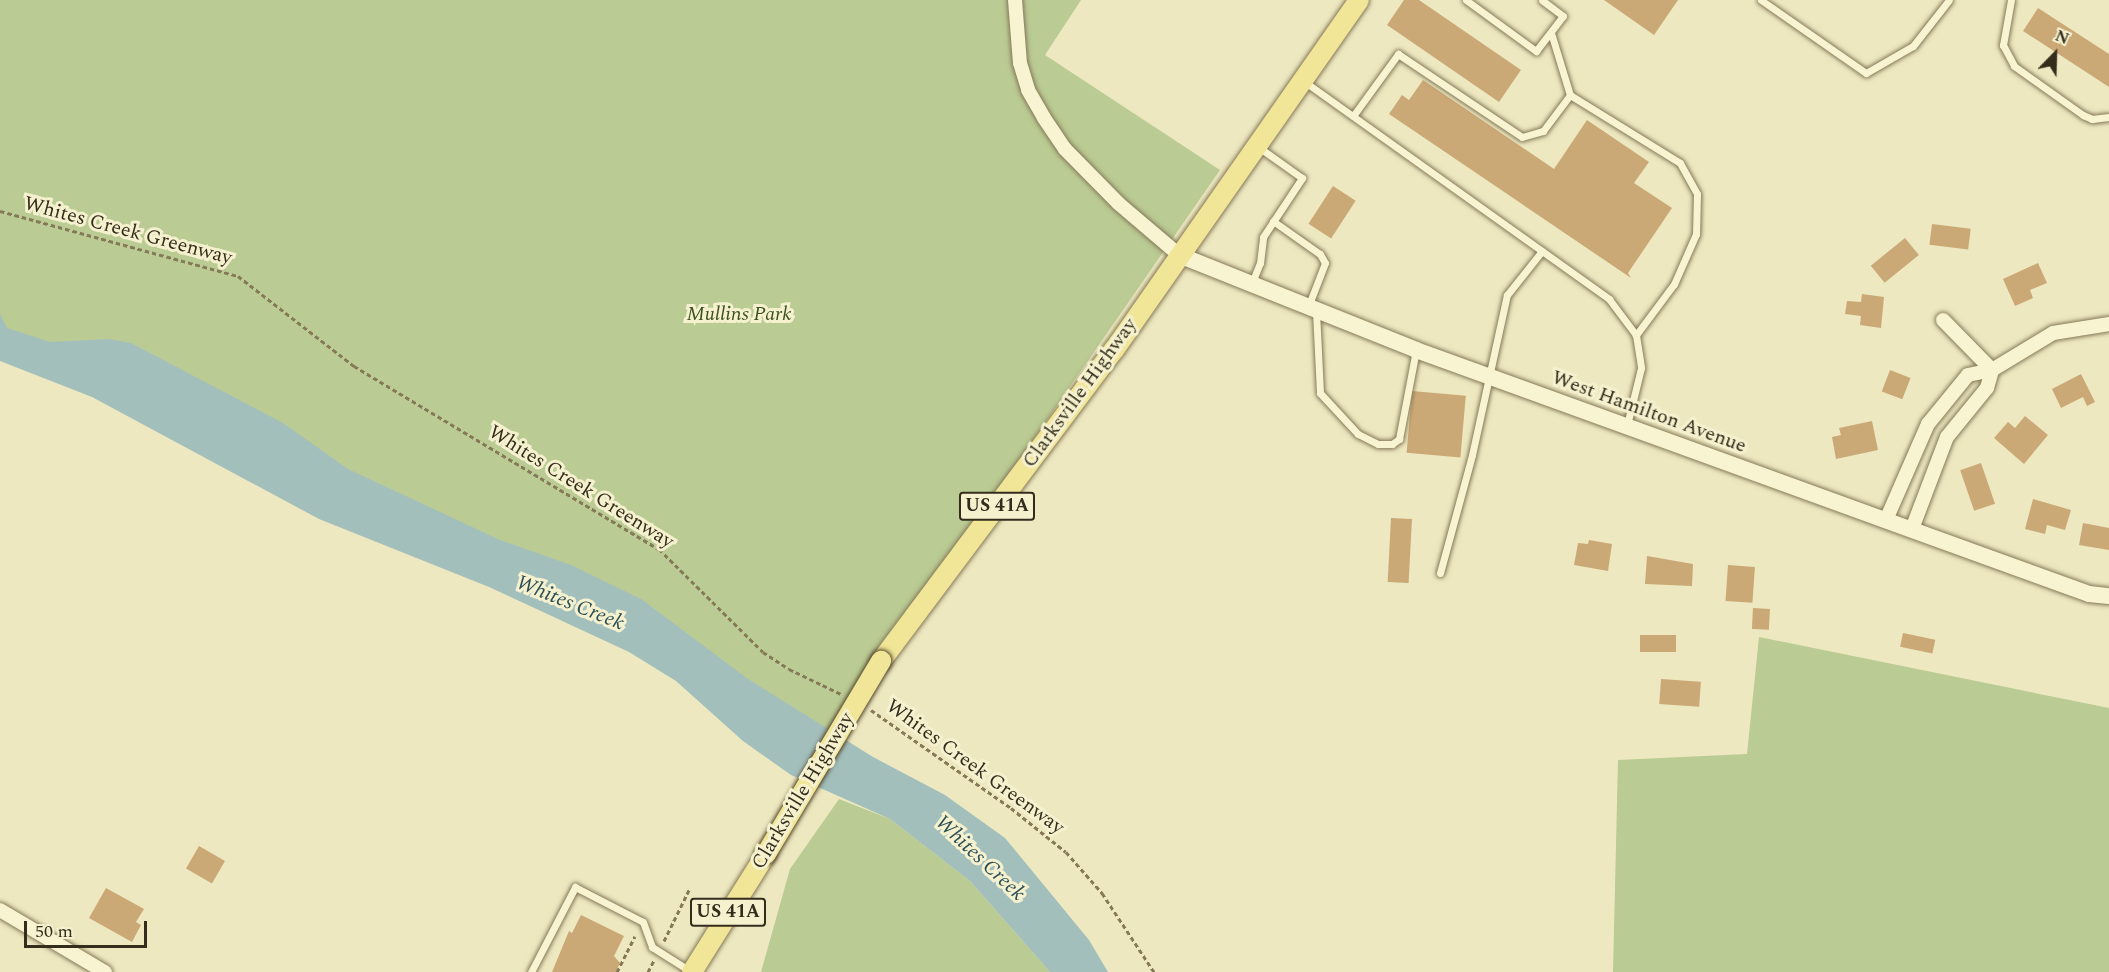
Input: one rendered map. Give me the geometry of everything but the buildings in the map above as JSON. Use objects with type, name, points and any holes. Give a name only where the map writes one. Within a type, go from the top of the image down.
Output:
[{"type":"main road","name":"Clarksville Highway","points":[[692,972],[766,854],[881,661],[1113,351],[1301,79],[1359,0]]},
{"type":"street","points":[[1015,0],[1020,63],[1028,90],[1044,118],[1065,149],[1118,203],[1179,255]]},
{"type":"street","name":"West Hamilton Avenue","points":[[1179,255],[1416,350],[2089,594],[2109,596]]},
{"type":"street","points":[[1943,320],[1992,370]]},
{"type":"street","points":[[1886,520],[1916,446],[1928,423],[1968,375],[1992,370],[2053,333],[2109,324]]},
{"type":"street","points":[[1912,529],[1937,456],[1947,437],[1987,388],[1992,370]]},
{"type":"street","points":[[1916,446],[1937,456]]},
{"type":"street","points":[[0,910],[105,972]]},
{"type":"lane","points":[[1466,0],[1536,51],[1563,16],[1542,0]]},
{"type":"lane","points":[[1761,0],[1866,73],[1913,46],[1949,0]]},
{"type":"lane","points":[[2011,0],[2002,45],[2014,66],[2082,115],[2092,119],[2109,117]]},
{"type":"lane","points":[[1551,33],[1570,95],[1680,163],[1697,194],[1696,234],[1692,244],[1674,284],[1636,334]]},
{"type":"lane","points":[[1353,116],[1398,54],[1521,137],[1543,131],[1570,95]]},
{"type":"lane","points":[[1301,79],[1608,299],[1636,334],[1641,368],[1626,427]]},
{"type":"lane","points":[[1251,285],[1260,263],[1263,237],[1302,178],[1255,145]]},
{"type":"lane","points":[[1273,221],[1320,254],[1325,262],[1312,309],[1320,393],[1358,434],[1378,444],[1392,444],[1400,439],[1416,350]]},
{"type":"lane","points":[[1440,573],[1490,377],[1507,295],[1542,251]]},
{"type":"lane","points":[[531,972],[575,887],[643,922],[648,942],[692,972]]},
{"type":"path","name":"Whites Creek Greenway","points":[[0,211],[238,276],[392,391],[659,549],[762,652],[789,669],[852,697]]},
{"type":"path","name":"Whites Creek Greenway","points":[[866,707],[1011,808],[1066,852],[1101,893],[1154,972]]},
{"type":"path","points":[[648,972],[690,888]]},
{"type":"path","points":[[617,972],[643,922]]},
{"type":"green space","name":"Mullins Park","points":[[0,0],[1081,0],[1045,55],[1220,170],[825,740],[0,333]]},
{"type":"green space","points":[[1759,637],[2109,708],[2109,972],[1613,972],[1618,760],[1747,754]]},
{"type":"green space","points":[[839,799],[890,819],[970,881],[1050,972],[761,972],[790,869]]},
{"type":"water","name":"Whites Creek","points":[[0,314],[7,328],[50,342],[109,339],[131,343],[283,423],[348,469],[500,540],[571,565],[641,599],[748,679],[873,757],[945,795],[1005,838],[1089,940],[1108,972],[1050,972],[970,881],[890,819],[791,775],[743,741],[676,681],[629,652],[489,587],[319,519],[92,397],[0,361]]}]
